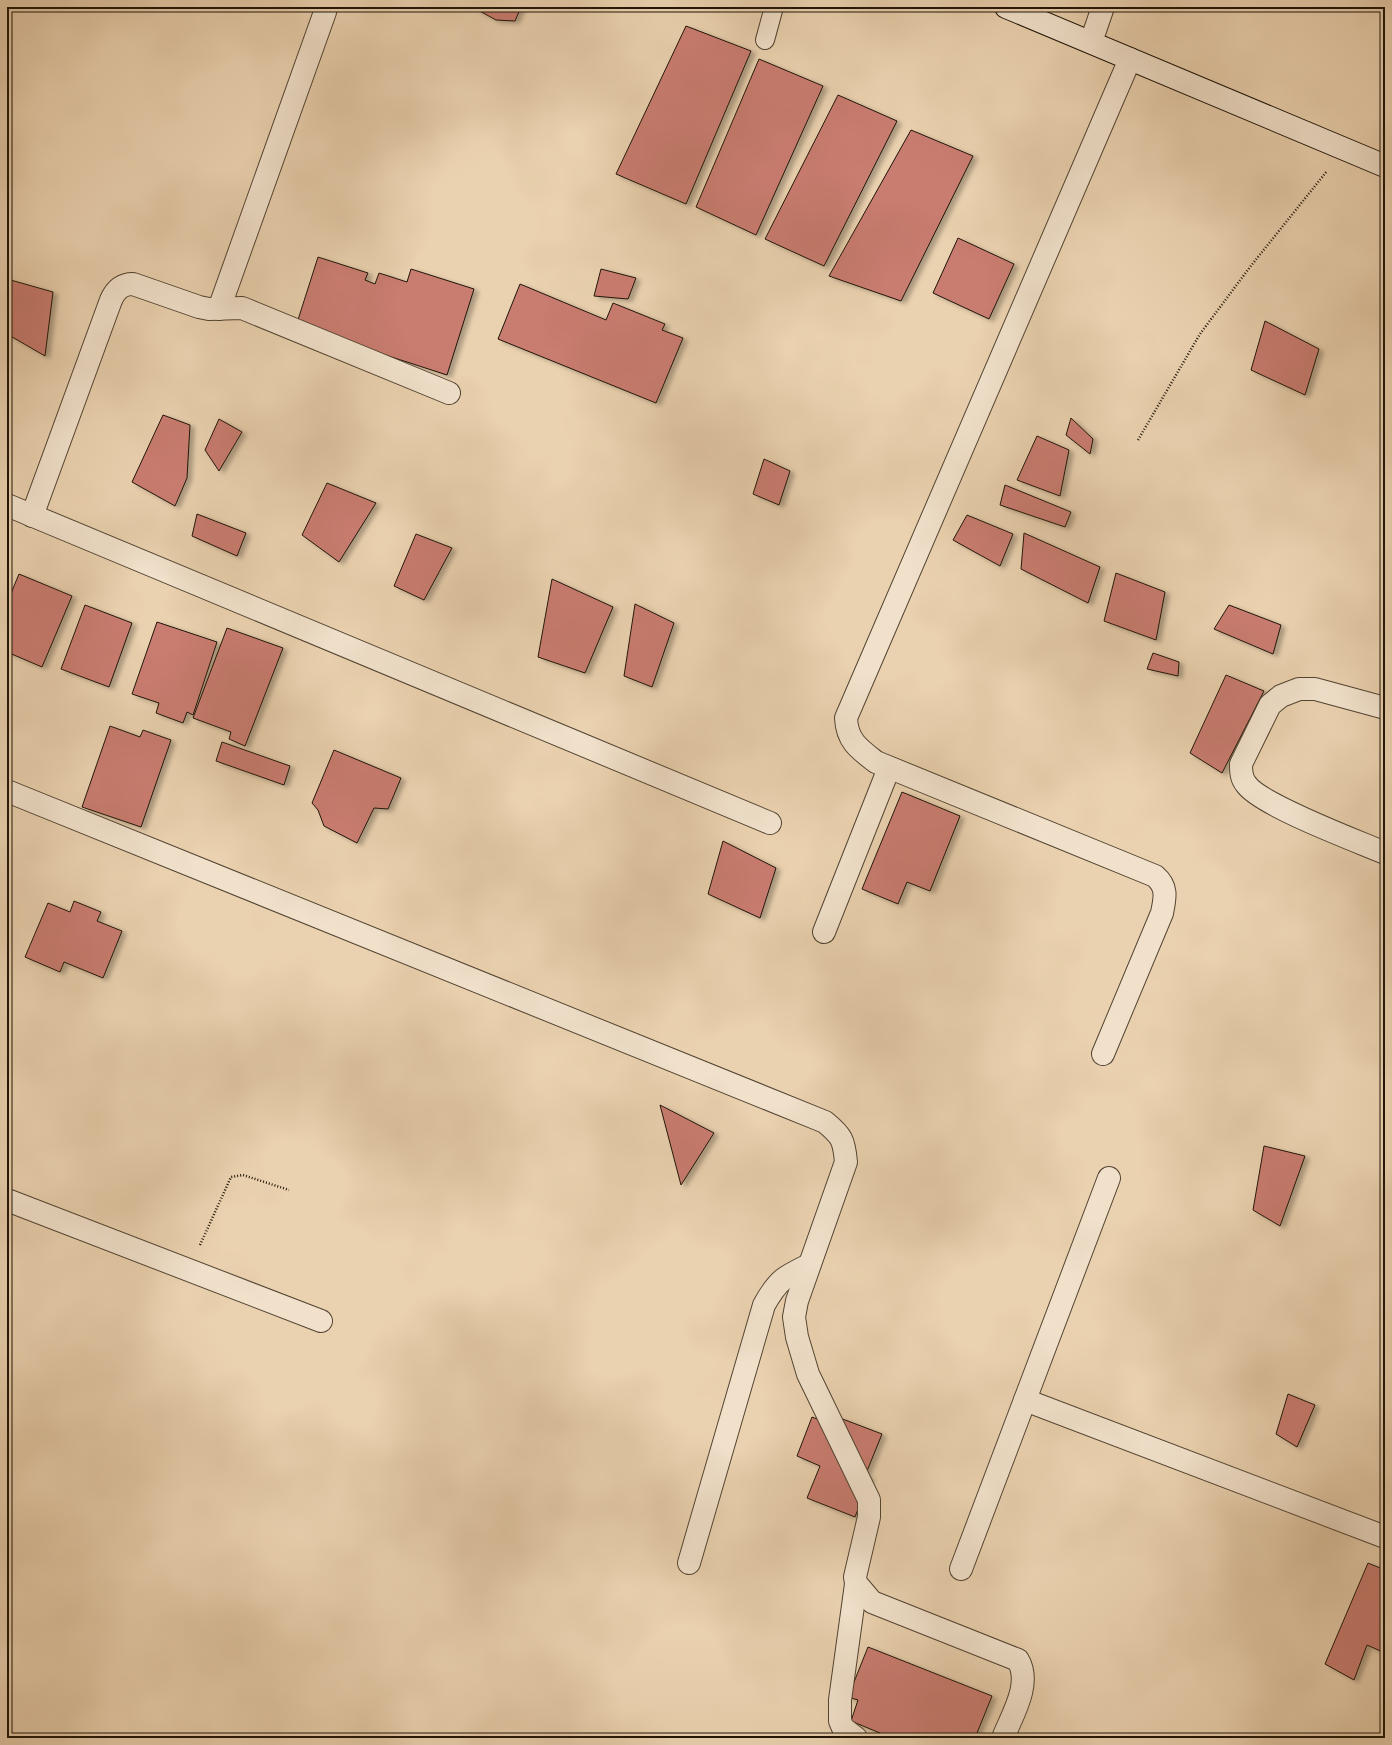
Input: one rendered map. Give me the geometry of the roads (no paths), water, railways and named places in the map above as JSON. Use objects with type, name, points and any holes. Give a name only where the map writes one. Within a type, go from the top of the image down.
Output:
[{"type":"street","points":[[1006,7],[1344,151],[1385,166]]},
{"type":"street","points":[[1091,42],[1103,7]]},
{"type":"street","points":[[219,309],[325,12]]},
{"type":"street","points":[[1103,1054],[1162,913],[1165,890],[1161,882],[1155,876],[876,762],[858,749],[847,730],[846,718],[1130,59]]},
{"type":"street","points":[[32,516],[114,293],[120,287],[133,284],[190,305],[209,309],[242,308],[449,393]]},
{"type":"street","points":[[7,505],[770,823]]},
{"type":"street","points":[[1385,708],[1315,689],[1299,689],[1281,696],[1270,705],[1241,764],[1241,774],[1246,785],[1268,802],[1385,853]]},
{"type":"street","points":[[824,932],[889,768]]},
{"type":"street","points":[[7,791],[825,1122],[839,1133],[844,1142],[846,1162],[809,1265],[795,1312],[797,1337],[808,1374],[869,1500],[869,1517],[856,1577],[840,1700],[841,1724],[843,1728],[856,1738]]},
{"type":"street","points":[[961,1569],[1109,1178]]},
{"type":"street","points":[[7,1200],[321,1321]]},
{"type":"street","points":[[689,1563],[764,1305],[774,1287],[786,1276],[809,1265]]},
{"type":"street","points":[[1025,1400],[1385,1537]]},
{"type":"street","points":[[856,1584],[872,1602],[1018,1660],[1023,1668],[1024,1682],[1002,1738]]},
{"type":"lane","points":[[765,40],[774,7]]}]
